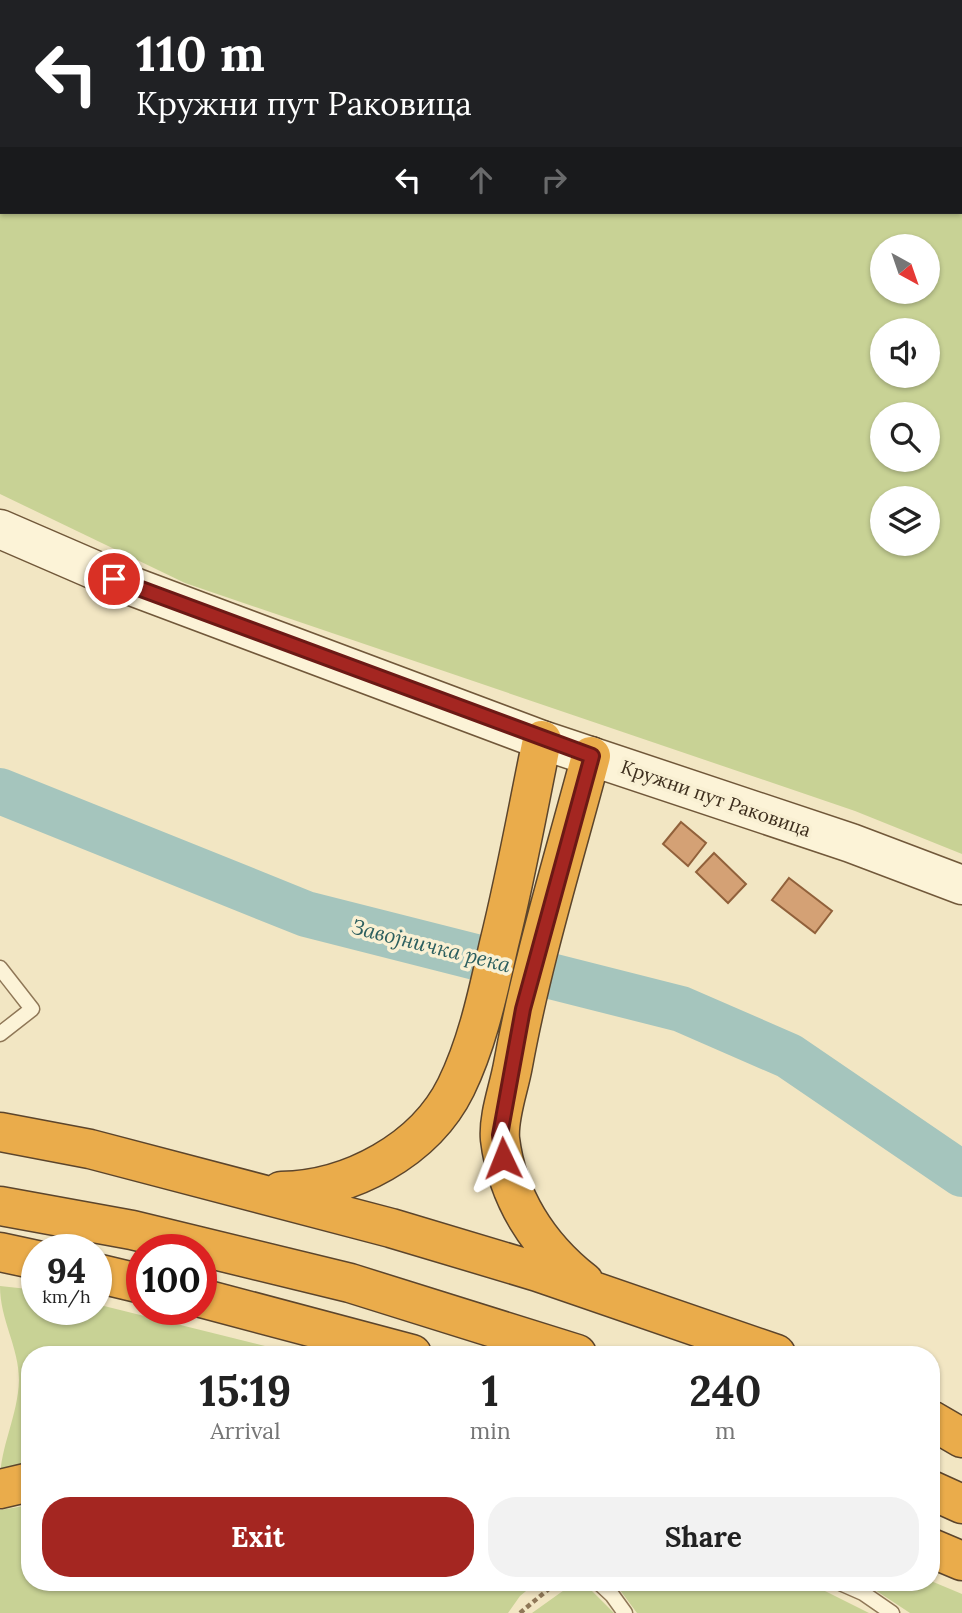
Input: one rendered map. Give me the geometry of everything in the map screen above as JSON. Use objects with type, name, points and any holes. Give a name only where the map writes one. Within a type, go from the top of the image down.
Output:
[{"type":"highway","points":[[242,1188],[284,1191],[325,1186],[364,1173],[400,1151],[431,1123],[455,1089],[472,1051],[486,999],[509,906],[542,740]]},
{"type":"highway","points":[[592,756],[523,1009],[500,1135],[510,1183],[532,1227],[551,1252],[583,1282],[615,1301]]},
{"type":"highway","points":[[0,1132],[90,1149],[242,1188],[538,1272],[615,1301],[754,1346]]},
{"type":"highway","points":[[0,1206],[132,1230],[350,1283],[551,1346]]},
{"type":"highway","points":[[0,1252],[21,1256]]},
{"type":"highway","points":[[217,1302],[382,1346]]},
{"type":"highway","points":[[940,1425],[962,1437]]},
{"type":"highway","points":[[0,1489],[21,1484]]},
{"type":"highway","points":[[940,1494],[962,1504]]},
{"type":"highway","points":[[940,1552],[962,1561]]},
{"type":"main road","name":"Кружни пут Раковица","points":[[0,528],[134,587],[542,740],[851,843],[962,885]]},
{"type":"lane","points":[[0,968],[32,1009],[0,1034]]},
{"type":"lane","points":[[608,1591],[625,1613]]},
{"type":"lane","points":[[858,1591],[892,1613]]},
{"type":"path","points":[[520,1613],[546,1591]]},
{"type":"green space","points":[[0,214],[962,214],[962,854],[855,811],[185,583],[0,494]]},
{"type":"green space","points":[[0,1286],[21,1288],[21,1325],[112,1325],[112,1308],[126,1311],[126,1325],[180,1325],[265,1346],[21,1346],[21,1475],[0,1481],[19,1380],[16,1356],[3,1310]]},
{"type":"green space","points":[[21,1506],[21,1591],[526,1591],[508,1613],[0,1613],[0,1510]]},
{"type":"green space","points":[[940,1585],[962,1594],[962,1613],[910,1613],[877,1591],[940,1591]]},
{"type":"green space","points":[[563,1591],[592,1591],[614,1613],[532,1613]]},
{"type":"green space","points":[[621,1591],[825,1591],[869,1613],[637,1613]]},
{"type":"building","points":[[681,822],[706,843],[688,866],[663,844]]},
{"type":"building","points":[[714,853],[746,884],[728,903],[696,872]]},
{"type":"building","points":[[789,878],[832,911],[815,933],[772,900]]},
{"type":"waterway","name":"Завојничка река","points":[[0,791],[306,914],[681,1009],[789,1056],[962,1174]]},
{"type":"route","points":[[114,579],[542,740],[592,756],[523,1009],[500,1135],[503,1158]]}]
